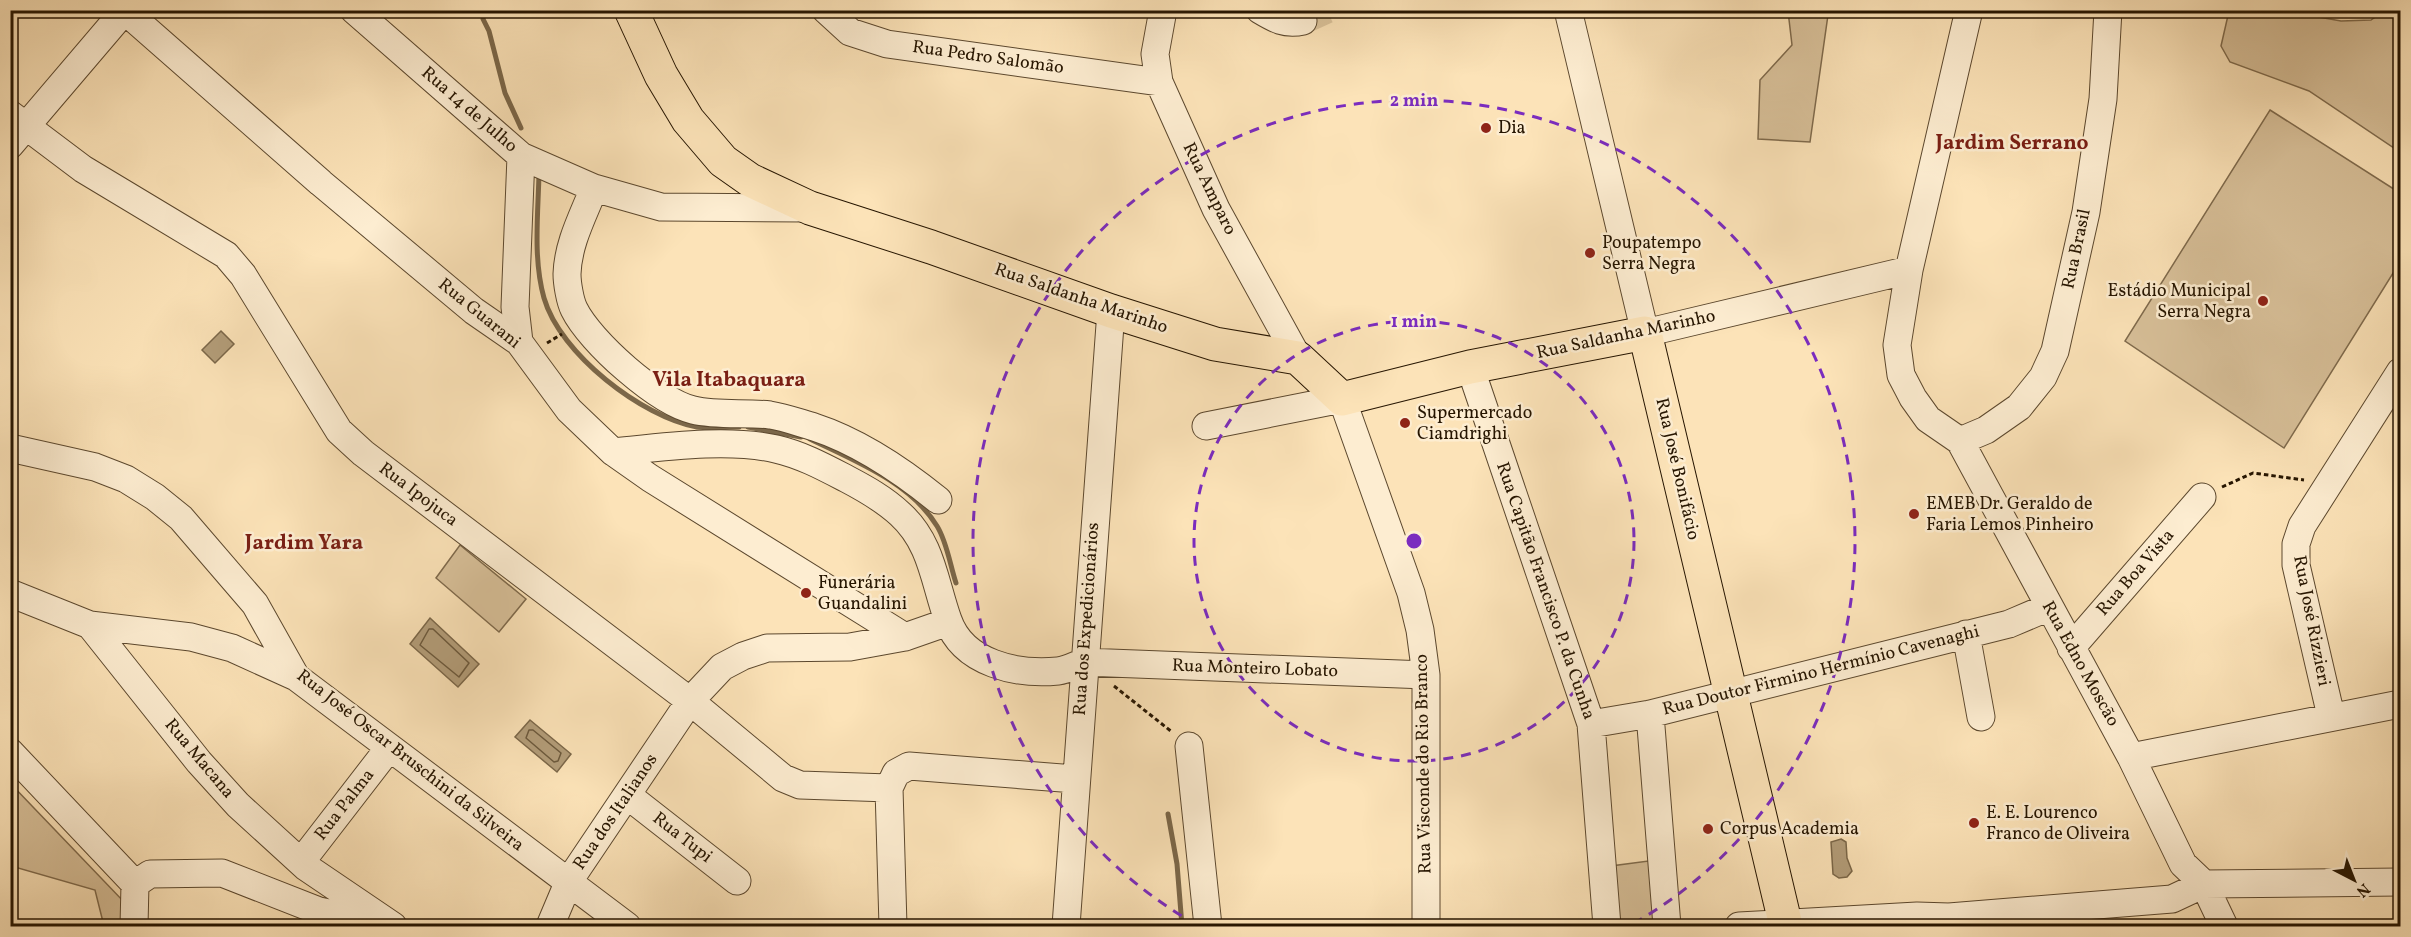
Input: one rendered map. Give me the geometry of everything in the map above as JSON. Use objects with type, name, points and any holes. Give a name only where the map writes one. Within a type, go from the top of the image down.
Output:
[{"type":"main road","name":"Rua Saldanha Marinho","points":[[631,10],[661,75],[682,111],[723,160],[750,180],[810,208],[931,247],[1111,311],[1215,344],[1298,358]]},
{"type":"main road","name":"Rua Saldanha Marinho","points":[[1342,399],[1470,367],[1645,333]]},
{"type":"main road","name":"Rua José Bonifácio","points":[[1645,333],[1786,925]]},
{"type":"main road","points":[[1298,358],[1342,399]]},
{"type":"street","name":"Rua 14 de Julho","points":[[354,10],[521,156],[594,188],[661,207],[810,208]]},
{"type":"street","name":"Rua Pedro Salomão","points":[[826,10],[853,21],[887,44],[1159,82]]},
{"type":"street","points":[[1260,10],[1280,22],[1303,21]]},
{"type":"street","name":"Rua José Bonifácio","points":[[1568,10],[1645,333]]},
{"type":"street","points":[[1960,441],[1928,419],[1901,375],[1897,345],[1909,270],[1969,10]]},
{"type":"street","name":"Rua Brasil","points":[[1960,441],[1986,430],[2019,407],[2043,377],[2055,351],[2086,212],[2103,99],[2108,10]]},
{"type":"street","points":[[16,129],[125,11]]},
{"type":"street","name":"Rua Guarani","points":[[125,11],[321,183],[474,311],[519,342],[569,410],[614,452],[650,478],[905,637]]},
{"type":"street","name":"Rua Amparo","points":[[1168,11],[1155,54],[1159,82],[1216,209],[1298,358]]},
{"type":"street","name":"Rua Ipojuca","points":[[16,129],[226,255],[243,275],[339,431],[363,453],[690,702],[791,783],[889,788]]},
{"type":"street","points":[[519,342],[515,307],[521,156]]},
{"type":"street","points":[[594,188],[572,243],[567,276],[574,309],[592,334],[646,387],[673,404],[695,411],[771,416],[816,428],[862,449],[912,479],[938,500]]},
{"type":"street","name":"Rua Saldanha Marinho","points":[[1645,333],[1909,270]]},
{"type":"street","name":"Rua dos Expedicionários","points":[[1066,927],[1075,779],[1111,311]]},
{"type":"street","name":"Rua Capitão Francisco P. da Cunha","points":[[1470,367],[1591,724],[1606,927]]},
{"type":"street","points":[[2326,488],[2400,372]]},
{"type":"street","name":"Rua Saldanha Marinho","points":[[1206,426],[1342,399]]},
{"type":"street","name":"Rua Visconde do Rio Branco","points":[[1342,399],[1412,593],[1426,675],[1426,927]]},
{"type":"street","name":"Rua Edno Moscão","points":[[1960,441],[2131,757],[2183,864],[2204,884]]},
{"type":"street","points":[[614,452],[733,445],[775,449],[812,460],[864,483],[901,515],[920,536],[932,560],[948,622]]},
{"type":"street","name":"Rua José Oscar Bruschini da Silveira","points":[[10,448],[95,467],[126,479],[155,497],[181,518],[255,604],[296,677],[627,927]]},
{"type":"street","points":[[862,449],[864,483]]},
{"type":"street","name":"Rua José Rizzieri","points":[[2326,488],[2302,526],[2296,544],[2296,565],[2331,716]]},
{"type":"street","name":"Rua Boa Vista","points":[[2071,648],[2202,497]]},
{"type":"street","name":"Rua Macana","points":[[10,593],[90,625],[199,762],[238,805],[301,862],[393,926]]},
{"type":"street","name":"Rua Doutor Firmino Hermínio Cavenaghi","points":[[1591,724],[1650,714],[2009,624],[2049,607]]},
{"type":"street","name":"Rua dos Italianos","points":[[550,927],[569,881],[690,702],[722,668],[743,656],[766,648],[850,647],[905,637],[948,622]]},
{"type":"street","name":"Rua Monteiro Lobato","points":[[948,622],[961,640],[994,666],[1011,670],[1060,671],[1084,662],[1426,675]]},
{"type":"street","points":[[90,625],[191,637],[222,645],[296,677]]},
{"type":"street","points":[[1966,634],[1981,717]]},
{"type":"street","points":[[2131,757],[2400,704]]},
{"type":"street","points":[[1650,714],[1667,927]]},
{"type":"street","points":[[1189,746],[1208,927]]},
{"type":"street","name":"Rua Palma","points":[[301,862],[389,748]]},
{"type":"street","points":[[10,752],[135,884],[134,927]]},
{"type":"street","points":[[892,927],[889,788],[896,774],[909,766],[1075,779]]},
{"type":"street","name":"Rua Tupi","points":[[627,795],[737,881]]},
{"type":"street","points":[[135,884],[150,874],[222,873],[319,911],[393,926]]},
{"type":"street","points":[[1740,927],[1950,922],[2172,899],[2204,884],[2400,882]]},
{"type":"street","points":[[2204,884],[2224,927]]},
{"type":"path","points":[[2202,497],[2253,473],[2297,477],[2326,488]]},
{"type":"path","points":[[1084,662],[1189,746]]},
{"type":"shaded area","points":[[1788,11],[1886,11],[1828,15],[1810,142],[1758,139],[1760,80],[1792,45]]},
{"type":"shaded area","points":[[2229,11],[2284,11],[2341,21],[2371,20],[2384,11],[2400,11],[2400,152],[2309,91],[2230,62],[2221,46]]},
{"type":"shaded area","name":"Estádio Municipal Serra Negra","points":[[2270,110],[2400,193],[2400,262],[2284,448],[2125,341]]},
{"type":"shaded area","points":[[460,545],[526,599],[499,632],[436,578]]},
{"type":"shaded area","points":[[10,783],[126,904],[129,926],[104,926],[95,890],[11,866]]},
{"type":"shaded area","points":[[1656,860],[1656,926],[1617,926],[1611,866]]},
{"type":"water","points":[[221,331],[234,344],[215,363],[202,350]]},
{"type":"water","points":[[430,618],[479,664],[458,687],[410,644]]},
{"type":"water","points":[[530,720],[571,754],[557,772],[515,737]]},
{"type":"water","points":[[1841,839],[1846,842],[1847,858],[1852,871],[1847,877],[1839,878],[1833,874],[1831,842]]},
{"type":"waterway","points":[[484,10],[483,19],[489,31],[505,93],[521,128]]},
{"type":"waterway","points":[[539,174],[538,268],[544,298],[553,319],[567,340],[606,380],[652,410],[675,421],[697,427],[739,427]]},
{"type":"waterway","points":[[748,427],[801,437]]},
{"type":"waterway","points":[[810,439],[880,474],[912,497],[937,526],[946,546],[956,583]]},
{"type":"waterway","points":[[1168,814],[1177,864],[1182,926]]},
{"type":"tunnel","points":[[1303,21],[1327,10]]},
{"type":"place","name":"Dia","points":[[1486,128]]},
{"type":"place","name":"Poupatempo Serra Negra","points":[[1590,253]]},
{"type":"place","name":"Estádio Municipal Serra Negra","points":[[2263,301]]},
{"type":"place","name":"Supermercado Ciamdrighi","points":[[1405,423]]},
{"type":"place","name":"EMEB Dr. Geraldo de Faria Lemos Pinheiro","points":[[1914,514]]},
{"type":"place","name":"Funerária Guandalini","points":[[806,593]]},
{"type":"place","name":"E. E. Lourenco Franco de Oliveira","points":[[1974,823]]},
{"type":"place","name":"Corpus Academia","points":[[1708,829]]},
{"type":"district","name":"Jardim Serrano","points":[[2012,143]]},
{"type":"district","name":"Vila Itabaquara","points":[[729,380]]},
{"type":"district","name":"Jardim Yara","points":[[304,543]]}]
